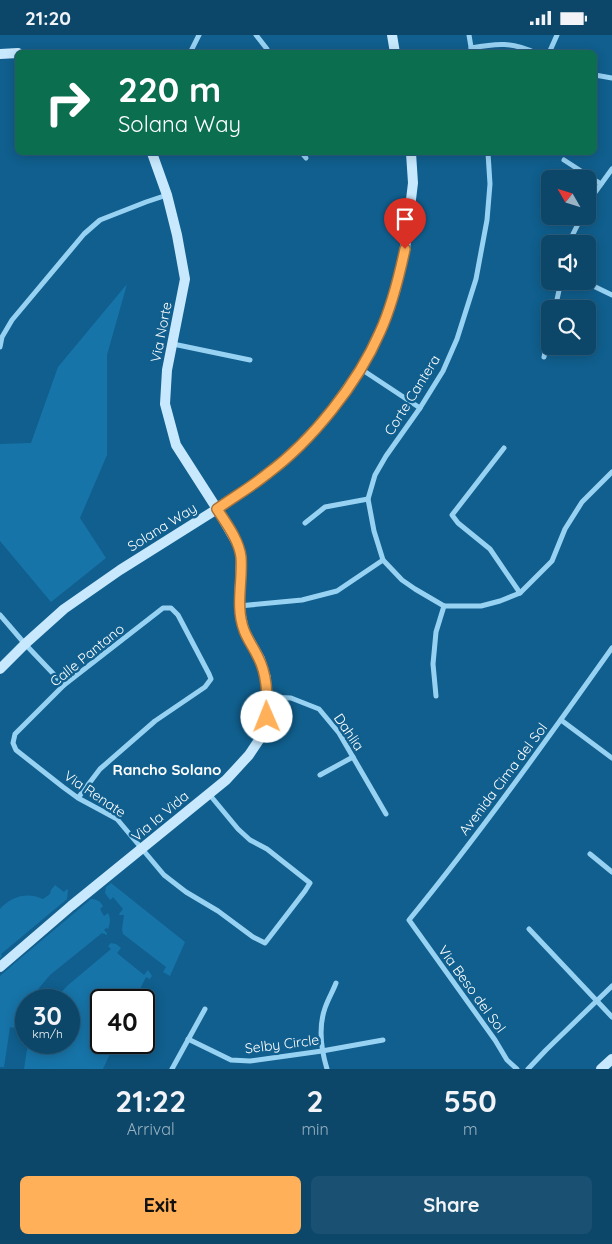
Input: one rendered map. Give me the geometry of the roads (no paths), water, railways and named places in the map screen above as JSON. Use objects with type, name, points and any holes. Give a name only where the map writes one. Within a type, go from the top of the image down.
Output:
[{"type":"street","points":[[192,50],[199,35]]},
{"type":"street","points":[[256,35],[267,50]]},
{"type":"street","points":[[392,35],[394,50]]},
{"type":"street","points":[[469,35],[471,50],[494,44],[522,46],[530,50]]},
{"type":"street","points":[[550,50],[557,35]]},
{"type":"street","points":[[0,54],[15,53]]},
{"type":"street","points":[[597,75],[612,78]]},
{"type":"street","name":"Via Norte","points":[[153,155],[167,195],[185,279],[167,370],[165,404],[176,445],[217,509]]},
{"type":"street","points":[[303,155],[306,159]]},
{"type":"street","name":"Solana Way","points":[[0,669],[64,609],[120,570],[217,509],[268,474],[296,450],[326,418],[361,369],[380,332],[395,292],[405,249],[413,183],[411,155]]},
{"type":"street","name":"Corte Cantera","points":[[444,606],[402,580],[383,560],[374,531],[368,499],[375,475],[443,371],[457,339],[476,279],[487,220],[490,184],[488,155]]},
{"type":"street","points":[[564,160],[602,184]]},
{"type":"street","points":[[596,192],[612,169]]},
{"type":"street","points":[[0,347],[2,337],[12,320],[84,234],[100,220],[167,195]]},
{"type":"street","points":[[596,287],[612,295]]},
{"type":"street","points":[[173,344],[250,360]]},
{"type":"street","points":[[361,369],[420,408]]},
{"type":"street","points":[[504,448],[452,515],[458,523],[490,549],[520,593]]},
{"type":"street","points":[[436,696],[433,664],[436,632],[444,606],[480,606],[520,593],[552,561],[565,529],[582,502],[612,472]]},
{"type":"street","points":[[305,523],[325,507],[368,499]]},
{"type":"street","name":"Via la Vida","points":[[0,967],[226,779],[249,755],[261,737],[267,717],[266,678],[260,659],[244,630],[239,606],[241,557],[238,545],[217,509]]},
{"type":"street","points":[[239,606],[302,599],[337,591],[383,560]]},
{"type":"street","name":"Calle Pantano","points":[[15,734],[64,685],[163,608],[171,608],[178,615],[211,679],[205,687],[155,721],[100,769],[78,798]]},
{"type":"street","points":[[0,615],[64,685]]},
{"type":"street","name":"Avenida Cima del Sol","points":[[408,921],[449,871],[612,648]]},
{"type":"street","name":"Dahlia","points":[[267,697],[291,698],[319,709],[339,733],[386,814]]},
{"type":"street","points":[[561,720],[612,758]]},
{"type":"street","name":"Via Renate","points":[[15,734],[13,743],[16,749],[78,798],[117,819],[141,850],[164,875],[186,893],[218,911],[253,937],[265,943],[306,891],[310,883],[267,849],[250,840],[238,829],[208,793]]},
{"type":"street","points":[[320,775],[353,757]]},
{"type":"street","points":[[590,854],[612,872]]},
{"type":"street","name":"Via Beso del Sol","points":[[408,921],[495,1040],[507,1060],[517,1069]]},
{"type":"street","points":[[529,929],[612,1017]]},
{"type":"street","points":[[327,1069],[322,1051],[320,1030],[325,1008],[336,983]]},
{"type":"street","points":[[528,1069],[546,1049],[612,986]]},
{"type":"street","points":[[172,1069],[205,1009]]},
{"type":"street","name":"Selby Circle","points":[[188,1039],[231,1060],[250,1061],[383,1041]]},
{"type":"street","points":[[601,1069],[612,1059]]},
{"type":"street","points":[[250,1061],[250,1069]]},
{"type":"district","name":"Rancho Solano","points":[[167,770]]}]
